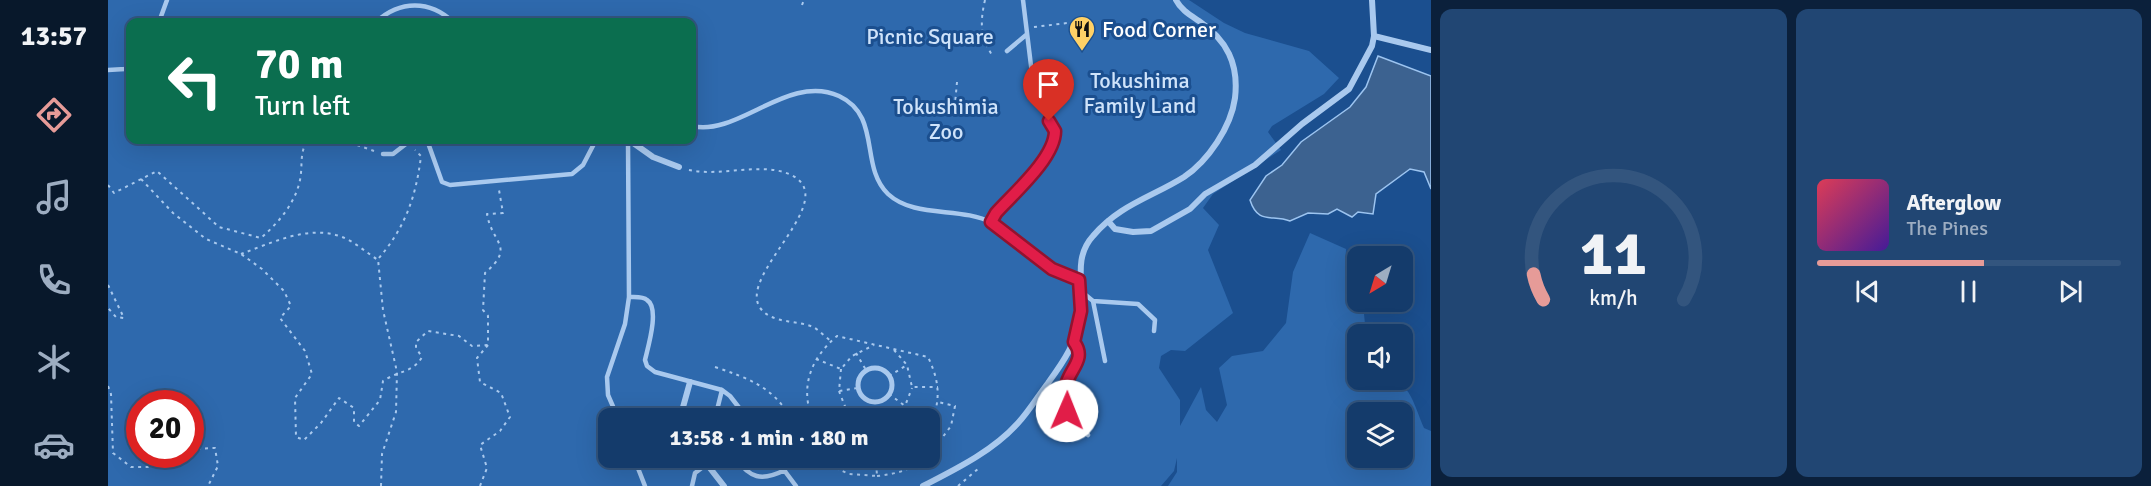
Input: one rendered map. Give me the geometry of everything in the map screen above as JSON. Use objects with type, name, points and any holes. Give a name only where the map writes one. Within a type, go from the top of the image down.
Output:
[{"type":"street","points":[[923,486],[989,448],[1018,423],[1065,359],[1079,327],[1082,292],[1079,280],[1083,251],[1092,236],[1108,221],[1140,198],[1185,176],[1218,140],[1232,111],[1235,82],[1228,49],[1214,33],[1183,10],[1176,0]]},
{"type":"street","points":[[1108,221],[1115,229],[1133,232],[1150,231],[1190,209],[1205,194],[1255,165],[1302,124],[1349,89],[1372,46],[1374,36],[1372,0]]},
{"type":"street","points":[[1374,36],[1431,50]]},
{"type":"street","points":[[635,144],[653,157],[679,168]]},
{"type":"street","points":[[882,369],[890,376],[892,384],[889,394],[883,400],[870,401],[863,397],[858,388],[859,378],[866,370],[882,369]]},
{"type":"street","points":[[683,408],[690,382]]},
{"type":"street","points":[[710,468],[724,486]]},
{"type":"lane","points":[[160,18],[167,0]]},
{"type":"lane","points":[[991,222],[996,213],[1037,168],[1055,138],[1055,131],[1038,98],[1033,82],[1023,0]]},
{"type":"lane","points":[[381,18],[397,4],[406,1],[432,4],[449,18]]},
{"type":"lane","points":[[1007,51],[1026,35]]},
{"type":"lane","points":[[108,70],[126,69]]},
{"type":"lane","points":[[696,126],[715,126],[798,93],[812,90],[825,91],[841,97],[863,117],[874,172],[879,184],[890,196],[905,205],[991,222],[1052,269],[1079,280]]},
{"type":"lane","points":[[382,154],[393,154],[406,144]]},
{"type":"lane","points":[[428,144],[442,182],[450,184],[498,181],[578,171],[594,144]]},
{"type":"lane","points":[[614,408],[608,395],[607,377],[625,324],[628,297],[629,144]]},
{"type":"lane","points":[[1082,292],[1093,301],[1138,304],[1155,320],[1154,331]]},
{"type":"lane","points":[[628,297],[645,298],[650,301],[653,310],[645,360],[647,366],[656,372],[722,390],[739,408]]},
{"type":"lane","points":[[1093,301],[1105,361]]},
{"type":"lane","points":[[1074,342],[1078,347],[1079,360],[1068,380],[1064,396],[1067,411],[1072,420],[1088,435]]},
{"type":"lane","points":[[718,408],[722,390]]},
{"type":"lane","points":[[638,468],[645,486]]},
{"type":"lane","points":[[692,486],[695,473],[702,468]]},
{"type":"lane","points":[[742,468],[756,476],[766,478],[785,470],[796,486]]},
{"type":"path","points":[[802,5],[804,0]]},
{"type":"path","points":[[985,0],[981,28],[984,42],[992,55]]},
{"type":"path","points":[[1026,29],[1094,20]]},
{"type":"path","points":[[957,82],[955,104],[971,106],[978,102]]},
{"type":"path","points":[[108,185],[114,193],[157,171],[219,226],[261,238],[277,225],[296,194],[302,148],[305,144]]},
{"type":"path","points":[[354,144],[382,154]]},
{"type":"path","points":[[381,486],[381,454],[396,412],[397,372],[385,321],[378,260],[396,238],[409,212],[417,186],[421,156],[412,144]]},
{"type":"path","points":[[679,168],[711,174],[738,171],[782,172],[800,182],[806,190],[805,201],[779,252],[759,281],[756,295],[760,309],[770,316],[813,327],[831,341]]},
{"type":"path","points":[[141,179],[173,213],[206,239],[242,254],[284,291],[291,306],[280,318],[305,351],[312,374],[295,398],[297,437],[304,440],[321,423],[339,398],[354,408],[354,422],[360,426],[380,400],[384,381],[397,372],[414,369],[419,363],[423,357],[416,348],[416,342],[428,331],[459,336],[472,346],[488,345]]},
{"type":"path","points":[[480,486],[487,468],[480,445],[500,430],[510,417],[501,393],[480,382],[477,358],[488,345],[488,316],[483,310],[485,273],[497,263],[502,252],[501,243],[490,229],[488,214],[503,213],[498,181]]},
{"type":"path","points":[[242,254],[285,237],[319,233],[342,237],[378,260]]},
{"type":"path","points":[[108,285],[123,318],[116,317],[108,308]]},
{"type":"path","points":[[808,408],[807,382],[816,358],[837,336],[928,357],[938,387],[936,408]]},
{"type":"path","points":[[846,408],[839,390],[841,369],[856,353],[874,345]]},
{"type":"path","points":[[894,350],[906,365],[912,387],[902,408]]},
{"type":"path","points":[[856,353],[866,370]]},
{"type":"path","points":[[816,358],[841,369]]},
{"type":"path","points":[[890,376],[906,365]]},
{"type":"path","points":[[715,367],[743,376],[770,391],[783,408]]},
{"type":"path","points":[[108,386],[111,394],[113,453],[126,463]]},
{"type":"path","points":[[912,387],[938,387]]},
{"type":"path","points":[[839,390],[858,388]]},
{"type":"path","points":[[889,394],[905,406]]},
{"type":"path","points":[[869,408],[870,401]]},
{"type":"path","points":[[938,402],[955,406],[951,426],[940,441]]},
{"type":"path","points":[[204,448],[214,448],[218,466],[208,486]]},
{"type":"path","points":[[836,468],[849,474],[877,476],[895,475],[908,468]]},
{"type":"path","points":[[876,468],[877,476]]},
{"type":"green space","points":[[108,0],[1189,0],[1224,23],[1245,33],[1309,51],[1339,78],[1324,94],[1272,126],[1268,132],[1281,150],[1213,194],[1203,208],[1219,225],[1208,250],[1233,313],[1185,351],[1171,350],[1161,356],[1159,368],[1180,400],[1180,426],[1201,387],[1206,410],[1217,422],[1227,405],[1219,368],[1232,356],[1263,351],[1286,323],[1293,272],[1310,233],[1346,249],[1347,312],[1365,312],[1365,324],[1347,324],[1347,390],[1406,390],[1409,393],[1413,401],[1424,428],[1431,431],[1431,486],[1168,486],[1177,472],[1177,458],[1174,471],[1161,486],[108,486]]},
{"type":"shaded area","points":[[1378,56],[1431,76],[1431,189],[1424,172],[1410,169],[1376,194],[1373,214],[1358,212],[1352,217],[1337,209],[1328,214],[1308,213],[1290,221],[1261,216],[1257,213],[1250,200],[1266,176],[1282,165],[1301,142],[1350,107],[1366,87]]},
{"type":"place","name":"Food Corner","points":[[1082,52]]},
{"type":"route","points":[[1049,121],[1055,131],[1055,138],[1051,146],[1037,168],[996,213],[991,222],[1058,273],[1079,280],[1082,292],[1081,311],[1074,342],[1078,347],[1079,360],[1068,380],[1064,396],[1067,411]]},
{"type":"park label","name":"Picnic Square","points":[[930,36]]},
{"type":"park label","name":"Tokushima Family Land","points":[[1140,92]]},
{"type":"park label","name":"Tokushimia Zoo","points":[[946,118]]}]
